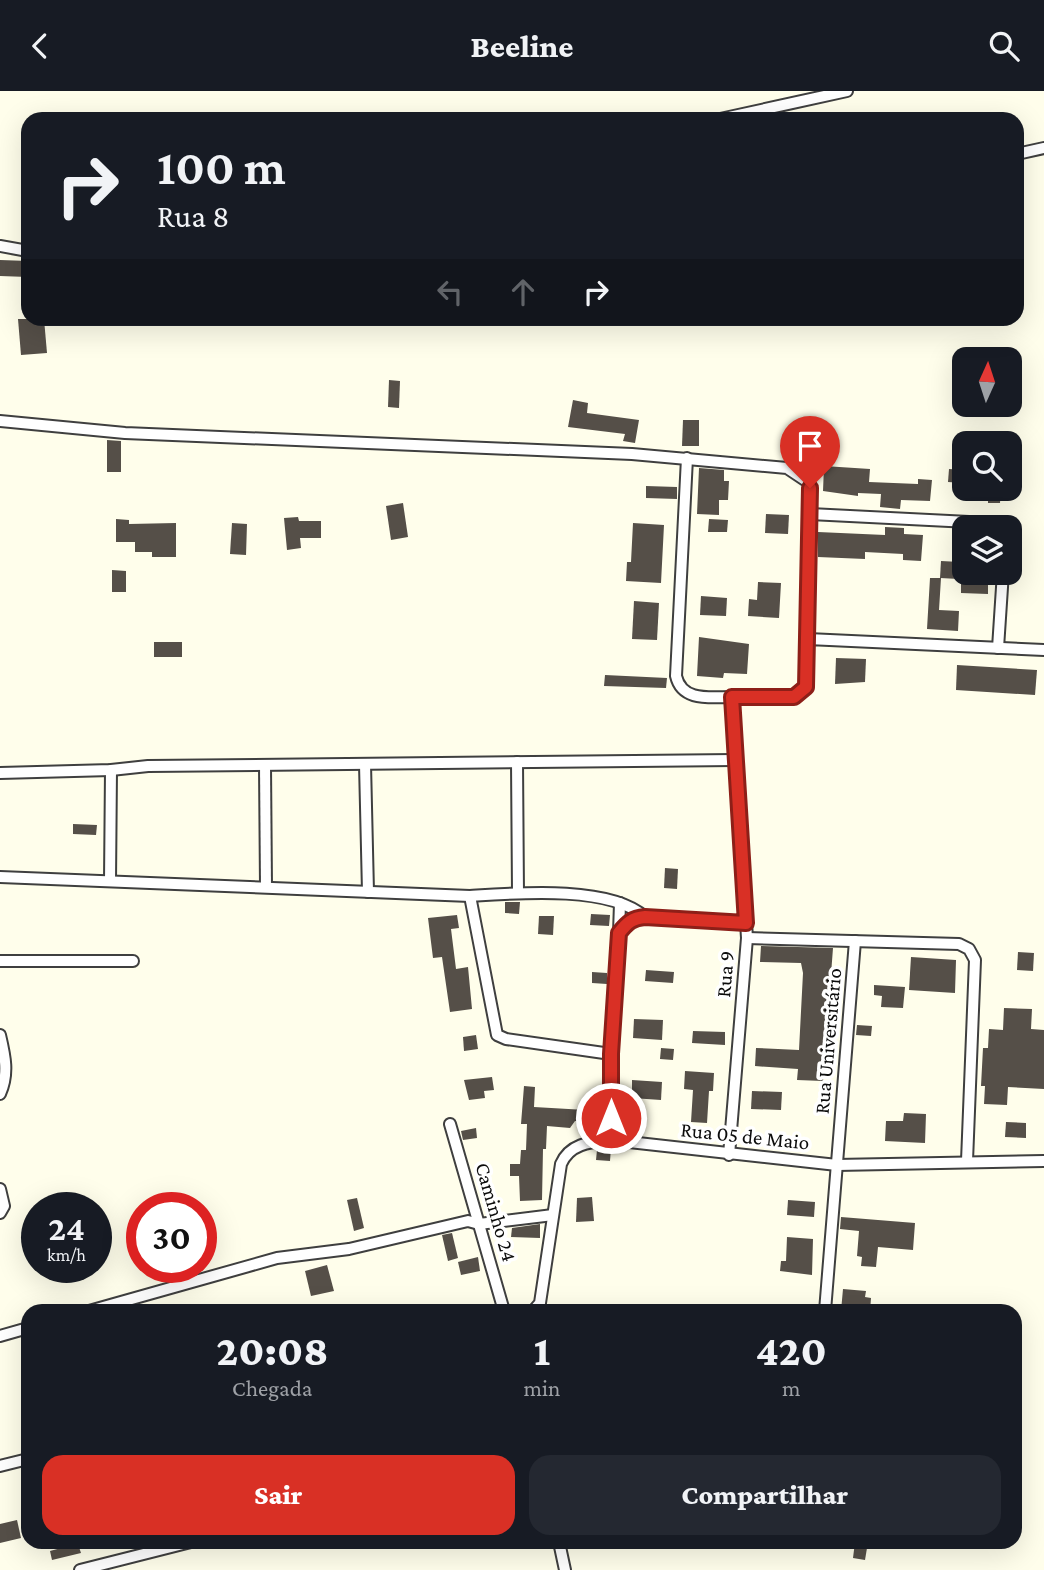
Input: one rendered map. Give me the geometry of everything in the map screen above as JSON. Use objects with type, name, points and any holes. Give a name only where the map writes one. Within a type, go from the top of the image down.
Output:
[{"type":"street","points":[[752,112],[847,91]]},
{"type":"street","points":[[1024,153],[1044,149]]},
{"type":"street","points":[[0,246],[21,250]]},
{"type":"street","points":[[0,421],[125,433],[387,442],[687,458],[788,468],[796,471],[810,488],[806,687],[794,697],[689,695],[682,689],[676,676],[687,458]]},
{"type":"street","points":[[810,514],[952,521]]},
{"type":"street","points":[[998,649],[1002,585]]},
{"type":"street","points":[[808,639],[1044,650]]},
{"type":"street","name":"Rua 9","points":[[729,1154],[747,937],[732,697]]},
{"type":"street","points":[[0,773],[111,770],[148,766],[735,760]]},
{"type":"street","points":[[517,762],[518,893]]},
{"type":"street","points":[[365,764],[368,892]]},
{"type":"street","points":[[265,766],[266,887]]},
{"type":"street","points":[[110,881],[111,770]]},
{"type":"street","points":[[0,877],[470,896],[518,893],[600,898],[621,902],[637,909],[645,917]]},
{"type":"street","points":[[470,896],[497,1035],[506,1039],[611,1054]]},
{"type":"street","points":[[611,1140],[611,1054],[621,902]]},
{"type":"street","points":[[619,933],[630,921],[645,917],[746,923]]},
{"type":"street","points":[[747,937],[960,944],[972,953],[975,960],[967,1161]]},
{"type":"street","name":"Rua Universitário","points":[[826,1304],[855,941]]},
{"type":"street","points":[[0,961],[133,961]]},
{"type":"street","points":[[0,1035],[6,1060],[6,1082],[0,1094]]},
{"type":"street","name":"Caminho 24","points":[[450,1124],[502,1304]]},
{"type":"street","name":"Rua 05 de Maio","points":[[539,1304],[564,1156],[580,1145],[611,1140],[837,1165],[1044,1161]]},
{"type":"street","points":[[0,1189],[4,1206],[0,1213]]},
{"type":"street","points":[[114,1304],[277,1258],[349,1249],[468,1221],[479,1224],[553,1215]]},
{"type":"street","points":[[0,1336],[21,1330]]},
{"type":"street","points":[[0,1466],[21,1461]]},
{"type":"street","points":[[80,1570],[163,1549]]},
{"type":"street","points":[[560,1549],[565,1570]]},
{"type":"building","points":[[0,260],[21,261],[21,277],[0,276]]},
{"type":"building","points":[[18,319],[21,319],[21,326],[45,326],[47,353],[21,355]]},
{"type":"building","points":[[389,380],[400,381],[399,408],[388,407]]},
{"type":"building","points":[[573,400],[588,403],[587,413],[639,420],[635,443],[623,441],[625,434],[568,427]]},
{"type":"building","points":[[683,420],[699,420],[699,446],[682,446]]},
{"type":"building","points":[[107,440],[121,441],[121,472],[107,472]]},
{"type":"building","points":[[824,466],[870,469],[869,482],[918,484],[918,479],[932,480],[930,501],[901,500],[900,509],[880,507],[881,494],[858,493],[858,496],[823,491]]},
{"type":"building","points":[[699,468],[724,470],[724,481],[729,481],[728,500],[719,500],[719,515],[697,514]]},
{"type":"building","points":[[949,469],[952,469],[952,482],[948,482]]},
{"type":"building","points":[[646,486],[677,487],[677,499],[646,498]]},
{"type":"building","points":[[403,503],[408,537],[391,540],[386,506]]},
{"type":"building","points":[[766,514],[789,515],[788,534],[765,533]]},
{"type":"building","points":[[298,517],[299,521],[321,521],[321,538],[300,538],[301,548],[287,550],[284,518]]},
{"type":"building","points":[[116,519],[129,520],[129,524],[176,523],[176,557],[152,557],[152,552],[135,552],[135,542],[116,542]]},
{"type":"building","points":[[709,519],[728,520],[727,532],[708,532]]},
{"type":"building","points":[[232,523],[247,524],[246,555],[230,554]]},
{"type":"building","points":[[633,523],[664,525],[661,583],[626,581],[627,562],[631,562]]},
{"type":"building","points":[[885,527],[904,528],[904,534],[923,535],[921,561],[903,560],[903,554],[865,552],[865,559],[818,557],[818,532],[885,535]]},
{"type":"building","points":[[941,561],[952,562],[952,579],[940,578]]},
{"type":"building","points":[[112,570],[126,571],[126,592],[112,592]]},
{"type":"building","points":[[930,578],[941,578],[939,610],[959,611],[958,631],[927,629]]},
{"type":"building","points":[[758,582],[781,583],[779,618],[748,616],[749,599],[757,600]]},
{"type":"building","points":[[961,585],[988,585],[988,594],[961,593]]},
{"type":"building","points":[[701,596],[727,598],[726,616],[700,615]]},
{"type":"building","points":[[634,601],[659,603],[657,640],[632,639]]},
{"type":"building","points":[[699,637],[749,644],[747,674],[724,673],[723,678],[697,676]]},
{"type":"building","points":[[154,642],[182,642],[182,657],[154,657]]},
{"type":"building","points":[[836,658],[866,659],[865,682],[835,684]]},
{"type":"building","points":[[957,665],[1037,670],[1035,695],[956,690]]},
{"type":"building","points":[[605,675],[667,678],[666,688],[604,686]]},
{"type":"building","points":[[73,824],[97,825],[96,835],[73,834]]},
{"type":"building","points":[[665,868],[678,869],[677,889],[664,888]]},
{"type":"building","points":[[505,902],[520,902],[519,914],[505,913]]},
{"type":"building","points":[[591,914],[610,915],[609,926],[590,925]]},
{"type":"building","points":[[457,915],[459,928],[451,929],[456,969],[468,967],[472,1009],[450,1012],[442,957],[433,958],[428,918]]},
{"type":"building","points":[[539,916],[554,916],[553,935],[538,934]]},
{"type":"building","points":[[761,946],[833,948],[823,1081],[797,1080],[798,1069],[755,1066],[756,1048],[799,1050],[803,973],[801,963],[760,962]]},
{"type":"building","points":[[1018,952],[1034,953],[1033,971],[1017,970]]},
{"type":"building","points":[[911,957],[956,960],[955,993],[909,990]]},
{"type":"building","points":[[646,970],[674,972],[673,983],[645,981]]},
{"type":"building","points":[[592,972],[607,973],[607,984],[592,983]]},
{"type":"building","points":[[874,985],[905,987],[903,1008],[881,1007],[882,996],[874,995]]},
{"type":"building","points":[[1004,1008],[1032,1009],[1031,1029],[1044,1030],[1044,1089],[1008,1087],[1007,1105],[984,1104],[985,1086],[981,1086],[983,1048],[988,1048],[989,1029],[1003,1030]]},
{"type":"building","points":[[634,1019],[663,1020],[662,1040],[633,1038]]},
{"type":"building","points":[[857,1025],[872,1026],[871,1036],[856,1035]]},
{"type":"building","points":[[693,1031],[725,1032],[725,1045],[692,1043]]},
{"type":"building","points":[[476,1035],[478,1049],[464,1051],[463,1037]]},
{"type":"building","points":[[661,1048],[674,1049],[673,1060],[660,1059]]},
{"type":"building","points":[[685,1071],[714,1073],[713,1091],[709,1091],[707,1123],[691,1122],[693,1090],[684,1089]]},
{"type":"building","points":[[492,1077],[494,1090],[484,1091],[485,1098],[469,1100],[464,1080]]},
{"type":"building","points":[[632,1080],[662,1082],[661,1100],[632,1098]]},
{"type":"building","points":[[524,1086],[535,1087],[534,1107],[603,1111],[603,1123],[575,1121],[570,1128],[547,1126],[546,1149],[543,1149],[542,1200],[520,1201],[519,1176],[510,1176],[510,1164],[520,1164],[521,1150],[526,1150],[527,1124],[521,1124]]},
{"type":"building","points":[[752,1091],[782,1092],[781,1110],[751,1109]]},
{"type":"building","points":[[904,1113],[926,1114],[925,1143],[885,1141],[886,1121],[903,1121]]},
{"type":"building","points":[[1006,1122],[1026,1123],[1026,1138],[1005,1137]]},
{"type":"building","points":[[476,1128],[477,1138],[463,1140],[461,1131]]},
{"type":"building","points":[[611,1148],[610,1161],[596,1160],[597,1150]]},
{"type":"building","points":[[490,1171],[491,1184],[479,1186],[477,1173]]},
{"type":"building","points":[[592,1197],[594,1221],[576,1222],[577,1198]]},
{"type":"building","points":[[357,1198],[364,1228],[354,1231],[347,1200]]},
{"type":"building","points":[[788,1200],[815,1202],[814,1217],[787,1215]]},
{"type":"building","points":[[841,1217],[915,1223],[913,1250],[878,1247],[876,1267],[861,1266],[862,1257],[857,1256],[859,1231],[840,1229]]},
{"type":"building","points":[[540,1224],[540,1238],[511,1237],[512,1228]]},
{"type":"building","points":[[452,1233],[458,1258],[448,1261],[442,1235]]},
{"type":"building","points":[[787,1237],[813,1239],[812,1275],[780,1271],[781,1261],[786,1261]]},
{"type":"building","points":[[478,1257],[480,1271],[461,1275],[458,1262]]},
{"type":"building","points":[[327,1265],[334,1291],[311,1296],[305,1271]]},
{"type":"building","points":[[843,1289],[866,1291],[865,1297],[871,1298],[871,1304],[842,1304]]},
{"type":"building","points":[[17,1520],[21,1538],[0,1543],[0,1524]]},
{"type":"building","points":[[80,1549],[81,1553],[52,1560],[50,1551]]},
{"type":"building","points":[[854,1549],[867,1549],[865,1560],[853,1558]]},
{"type":"route","points":[[611,1118],[611,1054],[619,933],[630,921],[645,917],[746,923],[732,697],[794,697],[806,687],[810,488]]}]
